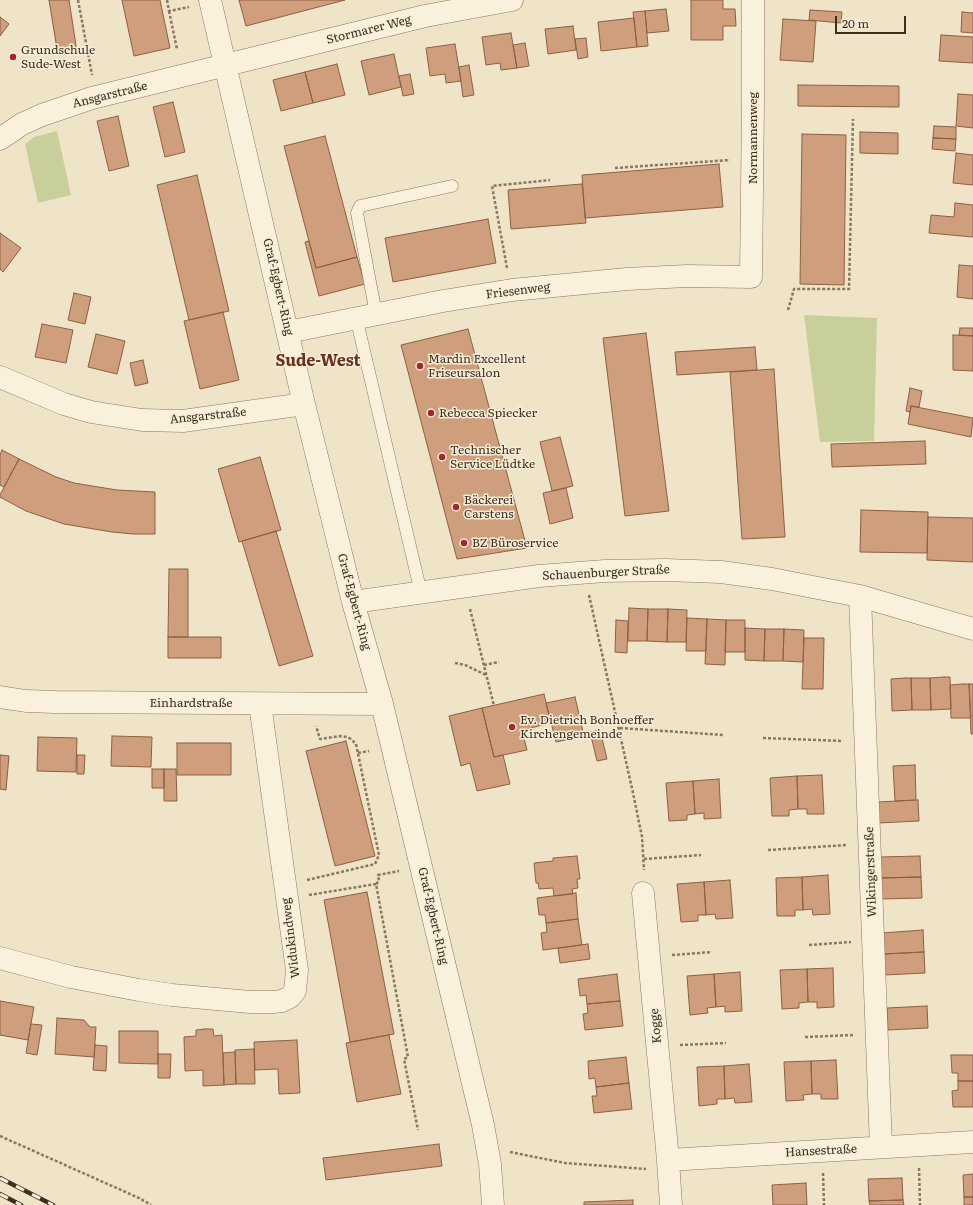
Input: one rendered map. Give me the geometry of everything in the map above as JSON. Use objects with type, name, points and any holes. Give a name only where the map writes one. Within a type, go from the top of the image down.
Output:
[{"type":"street","name":"Stormarer Weg","points":[[226,66],[425,16],[512,0]]},
{"type":"street","name":"Normannenweg","points":[[751,277],[753,0]]},
{"type":"street","name":"Graf-Egbert-Ring","points":[[210,1],[304,404],[353,602],[382,704],[483,1125],[490,1164],[493,1205]]},
{"type":"street","name":"Ansgarstraße","points":[[0,139],[22,124],[42,115],[96,97],[226,66]]},
{"type":"street","name":"Friesenweg","points":[[288,332],[366,315],[512,290],[627,279],[687,276],[751,277]]},
{"type":"street","name":"Ansgarstraße","points":[[0,377],[64,404],[91,412],[142,420],[183,421],[304,404]]},
{"type":"street","name":"Schauenburger Straße","points":[[353,602],[539,576],[629,570],[721,572],[772,579],[860,596],[973,629]]},
{"type":"street","name":"Wikingerstraße","points":[[860,596],[881,1147]]},
{"type":"street","name":"Einhardstraße","points":[[0,697],[26,701],[55,702],[382,704]]},
{"type":"street","name":"Widukindweg","points":[[0,958],[71,977],[172,995],[250,1002],[282,1001],[290,997],[295,991],[296,970],[260,704]]},
{"type":"street","name":"Kogge","points":[[643,893],[669,1165],[671,1205]]},
{"type":"street","name":"Hansestraße","points":[[669,1165],[822,1151],[973,1142]]},
{"type":"lane","points":[[421,593],[408,536],[366,315],[357,213],[360,206],[452,186]]},
{"type":"path","points":[[78,0],[96,97]]},
{"type":"path","points":[[167,0],[177,49]]},
{"type":"path","points":[[169,10],[210,1]]},
{"type":"path","points":[[788,310],[794,289],[849,289],[853,119]]},
{"type":"path","points":[[615,168],[719,161]]},
{"type":"path","points":[[512,290],[492,186],[550,180]]},
{"type":"path","points":[[585,573],[620,728],[642,837],[644,859],[643,893]]},
{"type":"path","points":[[465,587],[494,706]]},
{"type":"path","points":[[484,665],[499,662]]},
{"type":"path","points":[[455,663],[465,665],[486,676]]},
{"type":"path","points":[[286,892],[376,864],[379,855],[356,744],[347,737],[340,736],[320,740],[309,704]]},
{"type":"path","points":[[620,728],[724,735]]},
{"type":"path","points":[[763,738],[866,742]]},
{"type":"path","points":[[358,753],[373,750]]},
{"type":"path","points":[[768,850],[870,843]]},
{"type":"path","points":[[644,859],[701,855]]},
{"type":"path","points":[[404,870],[378,875],[378,881],[376,884],[408,1058],[404,1059],[418,1130]]},
{"type":"path","points":[[286,892],[376,884]]},
{"type":"path","points":[[809,945],[873,940]]},
{"type":"path","points":[[649,956],[712,952]]},
{"type":"path","points":[[805,1037],[877,1034]]},
{"type":"path","points":[[658,1047],[726,1043]]},
{"type":"path","points":[[0,1136],[139,1198],[151,1205]]},
{"type":"path","points":[[918,1145],[920,1205]]},
{"type":"path","points":[[822,1151],[824,1205]]},
{"type":"path","points":[[514,1153],[565,1163],[669,1165]]},
{"type":"green space","points":[[57,131],[71,195],[38,203],[25,144],[34,137]]},
{"type":"green space","points":[[804,315],[877,318],[874,441],[820,442]]},
{"type":"building","points":[[49,0],[69,0],[77,52],[58,55]]},
{"type":"building","points":[[122,0],[160,0],[170,48],[134,56]]},
{"type":"building","points":[[239,0],[345,0],[246,26]]},
{"type":"building","points":[[691,0],[723,0],[723,9],[735,9],[736,26],[723,26],[723,40],[691,40]]},
{"type":"building","points":[[666,9],[669,31],[647,33],[645,11]]},
{"type":"building","points":[[810,10],[842,12],[841,23],[809,20]]},
{"type":"building","points":[[645,11],[648,46],[637,47],[633,12]]},
{"type":"building","points":[[962,12],[973,13],[973,33],[961,32]]},
{"type":"building","points":[[0,17],[9,24],[0,36]]},
{"type":"building","points":[[634,18],[637,47],[601,51],[598,22]]},
{"type":"building","points":[[783,19],[816,21],[813,62],[780,60]]},
{"type":"building","points":[[573,26],[576,50],[548,54],[545,29]]},
{"type":"building","points":[[511,33],[517,68],[501,70],[500,63],[486,65],[482,37]]},
{"type":"building","points":[[941,35],[973,37],[973,63],[939,61]]},
{"type":"building","points":[[586,38],[588,57],[578,59],[575,39]]},
{"type":"building","points":[[525,43],[529,66],[517,68],[513,45]]},
{"type":"building","points":[[455,44],[461,81],[446,83],[445,74],[430,76],[426,48]]},
{"type":"building","points":[[394,54],[401,87],[369,95],[361,61]]},
{"type":"building","points":[[337,64],[345,95],[313,103],[305,72]]},
{"type":"building","points":[[469,65],[474,95],[463,97],[459,67]]},
{"type":"building","points":[[305,72],[313,103],[281,111],[273,80]]},
{"type":"building","points":[[410,74],[414,94],[403,96],[399,76]]},
{"type":"building","points":[[798,85],[899,86],[899,107],[798,106]]},
{"type":"building","points":[[958,94],[973,95],[973,128],[956,126]]},
{"type":"building","points":[[173,102],[185,152],[165,157],[153,107]]},
{"type":"building","points":[[118,116],[129,166],[109,171],[97,121]]},
{"type":"building","points":[[934,126],[956,127],[956,139],[933,138]]},
{"type":"building","points":[[860,132],[898,133],[898,154],[860,153]]},
{"type":"building","points":[[802,134],[846,135],[844,285],[800,284]]},
{"type":"building","points":[[325,136],[357,257],[316,268],[284,146]]},
{"type":"building","points":[[933,138],[956,139],[955,151],[932,149]]},
{"type":"building","points":[[956,153],[973,155],[973,185],[953,183]]},
{"type":"building","points":[[719,164],[723,207],[585,218],[582,175]]},
{"type":"building","points":[[197,175],[229,311],[189,320],[157,185]]},
{"type":"building","points":[[582,184],[586,223],[511,229],[508,190]]},
{"type":"building","points":[[955,203],[973,205],[973,237],[929,233],[931,215],[954,217]]},
{"type":"building","points":[[488,219],[496,263],[393,282],[385,238]]},
{"type":"building","points":[[0,233],[21,248],[3,272],[0,269]]},
{"type":"building","points":[[309,241],[316,268],[357,257],[365,284],[319,296],[305,242]]},
{"type":"building","points":[[959,265],[973,266],[973,299],[957,297]]},
{"type":"building","points":[[74,293],[91,297],[85,324],[68,320]]},
{"type":"building","points":[[223,312],[239,380],[200,389],[184,321]]},
{"type":"building","points":[[42,324],[73,330],[66,363],[35,357]]},
{"type":"building","points":[[960,328],[973,328],[973,336],[959,335]]},
{"type":"building","points":[[468,329],[527,548],[457,559],[401,345]]},
{"type":"building","points":[[646,333],[669,511],[625,516],[603,338]]},
{"type":"building","points":[[96,334],[125,341],[117,374],[88,367]]},
{"type":"building","points":[[953,335],[973,336],[973,371],[953,370]]},
{"type":"building","points":[[755,347],[757,370],[677,375],[675,352]]},
{"type":"building","points":[[143,360],[148,383],[135,386],[130,363]]},
{"type":"building","points":[[774,369],[785,537],[742,539],[730,372]]},
{"type":"building","points":[[910,388],[922,391],[919,407],[911,406],[910,412],[906,411]]},
{"type":"building","points":[[911,406],[973,418],[971,437],[908,424]]},
{"type":"building","points":[[560,437],[573,486],[552,491],[540,442]]},
{"type":"building","points":[[925,441],[926,464],[832,467],[831,444]]},
{"type":"building","points":[[2,450],[19,459],[4,487],[0,485],[0,455]]},
{"type":"building","points":[[260,457],[281,530],[239,542],[218,469]]},
{"type":"building","points":[[19,459],[56,477],[74,483],[117,490],[155,492],[155,534],[112,532],[64,524],[26,511],[0,497]]},
{"type":"building","points":[[566,488],[573,518],[550,524],[543,493]]},
{"type":"building","points":[[861,510],[928,512],[927,553],[860,552]]},
{"type":"building","points":[[928,517],[973,518],[973,562],[927,560]]},
{"type":"building","points":[[276,531],[313,656],[279,666],[242,541]]},
{"type":"building","points":[[169,569],[188,569],[188,637],[168,637]]},
{"type":"building","points":[[629,608],[648,609],[647,641],[628,641]]},
{"type":"building","points":[[648,609],[668,609],[667,642],[647,641]]},
{"type":"building","points":[[668,609],[687,610],[686,642],[667,642]]},
{"type":"building","points":[[687,618],[707,619],[706,651],[686,651]]},
{"type":"building","points":[[707,619],[726,620],[725,665],[705,664]]},
{"type":"building","points":[[616,620],[628,621],[627,653],[615,652]]},
{"type":"building","points":[[726,620],[745,620],[745,652],[725,652]]},
{"type":"building","points":[[745,628],[765,629],[764,661],[745,660]]},
{"type":"building","points":[[765,629],[784,629],[783,661],[764,661]]},
{"type":"building","points":[[784,629],[804,630],[803,662],[783,661]]},
{"type":"building","points":[[168,637],[221,637],[221,658],[168,658]]},
{"type":"building","points":[[804,638],[824,638],[823,689],[802,689]]},
{"type":"building","points":[[950,677],[951,709],[931,710],[930,678]]},
{"type":"building","points":[[911,678],[912,710],[892,711],[891,679]]},
{"type":"building","points":[[911,678],[930,678],[931,710],[912,710]]},
{"type":"building","points":[[969,684],[971,718],[951,718],[950,685]]},
{"type":"building","points":[[969,684],[973,684],[973,734],[971,734]]},
{"type":"building","name":"Ev. Dietrich Bonhoeffer Kirchengemeinde","points":[[544,694],[551,723],[522,730],[527,750],[494,757],[482,708]]},
{"type":"building","points":[[575,697],[584,736],[556,742],[546,703]]},
{"type":"building","points":[[482,708],[494,757],[503,755],[510,784],[477,791],[470,763],[461,766],[449,716]]},
{"type":"building","points":[[600,730],[607,759],[597,761],[590,732]]},
{"type":"building","points":[[112,736],[152,737],[151,767],[111,766]]},
{"type":"building","points":[[38,737],[77,738],[76,772],[37,771]]},
{"type":"building","points":[[346,741],[375,856],[335,866],[306,751]]},
{"type":"building","points":[[177,743],[231,743],[231,775],[177,775]]},
{"type":"building","points":[[0,755],[9,756],[6,790],[0,789]]},
{"type":"building","points":[[77,755],[85,755],[84,774],[77,774]]},
{"type":"building","points":[[915,765],[916,800],[895,801],[893,766]]},
{"type":"building","points":[[152,769],[164,769],[164,788],[152,788]]},
{"type":"building","points":[[164,769],[176,769],[177,801],[164,801]]},
{"type":"building","points":[[822,775],[824,814],[807,814],[807,809],[798,809],[797,776]]},
{"type":"building","points":[[797,776],[798,809],[789,810],[789,816],[772,816],[770,778]]},
{"type":"building","points":[[719,779],[721,818],[704,819],[704,813],[695,814],[693,781]]},
{"type":"building","points":[[693,781],[695,814],[687,815],[687,820],[669,821],[666,783]]},
{"type":"building","points":[[918,800],[919,821],[878,823],[877,802]]},
{"type":"building","points":[[577,856],[580,879],[577,879],[578,888],[572,889],[573,894],[554,896],[553,888],[539,889],[538,883],[536,883],[534,863],[553,861],[553,858]]},
{"type":"building","points":[[920,856],[921,877],[880,878],[880,857]]},
{"type":"building","points":[[828,875],[830,914],[813,915],[812,909],[803,910],[802,877]]},
{"type":"building","points":[[802,877],[803,910],[795,910],[795,916],[777,916],[776,878]]},
{"type":"building","points":[[921,877],[922,898],[881,899],[880,878]]},
{"type":"building","points":[[730,880],[733,918],[716,919],[715,914],[706,915],[704,882]]},
{"type":"building","points":[[704,882],[706,915],[698,915],[698,921],[681,922],[677,884]]},
{"type":"building","points":[[367,892],[394,1034],[350,1042],[324,900]]},
{"type":"building","points":[[576,893],[578,919],[546,923],[545,915],[539,915],[537,898]]},
{"type":"building","points":[[578,919],[582,945],[543,950],[541,933],[547,932],[546,923]]},
{"type":"building","points":[[923,930],[924,952],[884,954],[882,933]]},
{"type":"building","points":[[588,944],[590,959],[560,963],[558,948]]},
{"type":"building","points":[[924,952],[925,973],[885,975],[884,954]]},
{"type":"building","points":[[833,968],[834,1007],[817,1008],[817,1002],[808,1002],[807,969]]},
{"type":"building","points":[[807,969],[808,1002],[799,1003],[799,1008],[782,1009],[780,970]]},
{"type":"building","points":[[740,972],[742,1011],[725,1012],[725,1006],[716,1007],[714,974]]},
{"type":"building","points":[[617,974],[620,1001],[587,1004],[586,995],[580,996],[578,979]]},
{"type":"building","points":[[714,974],[716,1007],[707,1008],[708,1013],[690,1015],[687,976]]},
{"type":"building","points":[[0,1001],[34,1007],[28,1040],[0,1035]]},
{"type":"building","points":[[620,1001],[623,1026],[585,1030],[583,1014],[588,1013],[587,1004]]},
{"type":"building","points":[[927,1006],[928,1028],[888,1030],[887,1008]]},
{"type":"building","points":[[57,1018],[84,1020],[90,1027],[96,1027],[94,1057],[55,1054]]},
{"type":"building","points":[[31,1024],[42,1025],[37,1055],[26,1053]]},
{"type":"building","points":[[213,1029],[214,1036],[222,1035],[224,1085],[203,1086],[203,1070],[185,1071],[184,1037],[196,1036],[196,1030]]},
{"type":"building","points":[[119,1031],[158,1031],[158,1064],[119,1063]]},
{"type":"building","points":[[389,1035],[401,1094],[357,1102],[346,1043]]},
{"type":"building","points":[[297,1040],[300,1093],[279,1094],[278,1069],[255,1070],[254,1042]]},
{"type":"building","points":[[95,1045],[107,1046],[106,1071],[93,1070]]},
{"type":"building","points":[[254,1049],[255,1084],[236,1084],[235,1050]]},
{"type":"building","points":[[235,1052],[236,1084],[224,1085],[223,1053]]},
{"type":"building","points":[[158,1054],[171,1054],[170,1078],[158,1078]]},
{"type":"building","points":[[951,1055],[973,1055],[973,1081],[958,1081],[958,1073],[952,1073]]},
{"type":"building","points":[[626,1057],[629,1083],[596,1087],[595,1078],[589,1079],[588,1061]]},
{"type":"building","points":[[836,1060],[838,1099],[821,1099],[821,1094],[812,1094],[811,1061]]},
{"type":"building","points":[[811,1061],[812,1094],[803,1095],[804,1100],[786,1101],[784,1062]]},
{"type":"building","points":[[749,1064],[752,1102],[735,1103],[734,1098],[725,1099],[724,1066]]},
{"type":"building","points":[[724,1066],[725,1099],[717,1099],[717,1104],[699,1106],[697,1067]]},
{"type":"building","points":[[958,1081],[973,1081],[973,1107],[953,1107],[952,1091],[958,1090]]},
{"type":"building","points":[[629,1083],[632,1109],[594,1113],[592,1096],[597,1096],[596,1087]]},
{"type":"building","points":[[439,1144],[442,1166],[326,1180],[323,1158]]},
{"type":"building","points":[[973,1174],[973,1197],[964,1197],[963,1175]]},
{"type":"building","points":[[902,1178],[903,1200],[869,1201],[868,1179]]},
{"type":"building","points":[[806,1183],[807,1205],[773,1205],[772,1185]]},
{"type":"building","points":[[964,1197],[973,1197],[973,1205],[964,1205]]},
{"type":"building","points":[[633,1200],[633,1205],[584,1205],[584,1202]]},
{"type":"building","points":[[903,1200],[904,1205],[870,1205],[869,1201]]},
{"type":"railway","points":[[0,1178],[53,1205]]},
{"type":"railway","points":[[0,1194],[21,1205]]},
{"type":"place","name":"Grundschule Sude-West","points":[[13,57]]},
{"type":"place","name":"Mardin Excellent Friseursalon","points":[[420,366]]},
{"type":"place","name":"Rebecca Spiecker","points":[[431,413]]},
{"type":"place","name":"Technischer Service Lüdtke","points":[[442,457]]},
{"type":"place","name":"Bäckerei Carstens","points":[[456,507]]},
{"type":"place","name":"BZ Büroservice","points":[[464,543]]},
{"type":"place","name":"Ev. Dietrich Bonhoeffer Kirchengemeinde","points":[[512,727]]},
{"type":"district","name":"Sude-West","points":[[318,361]]}]
